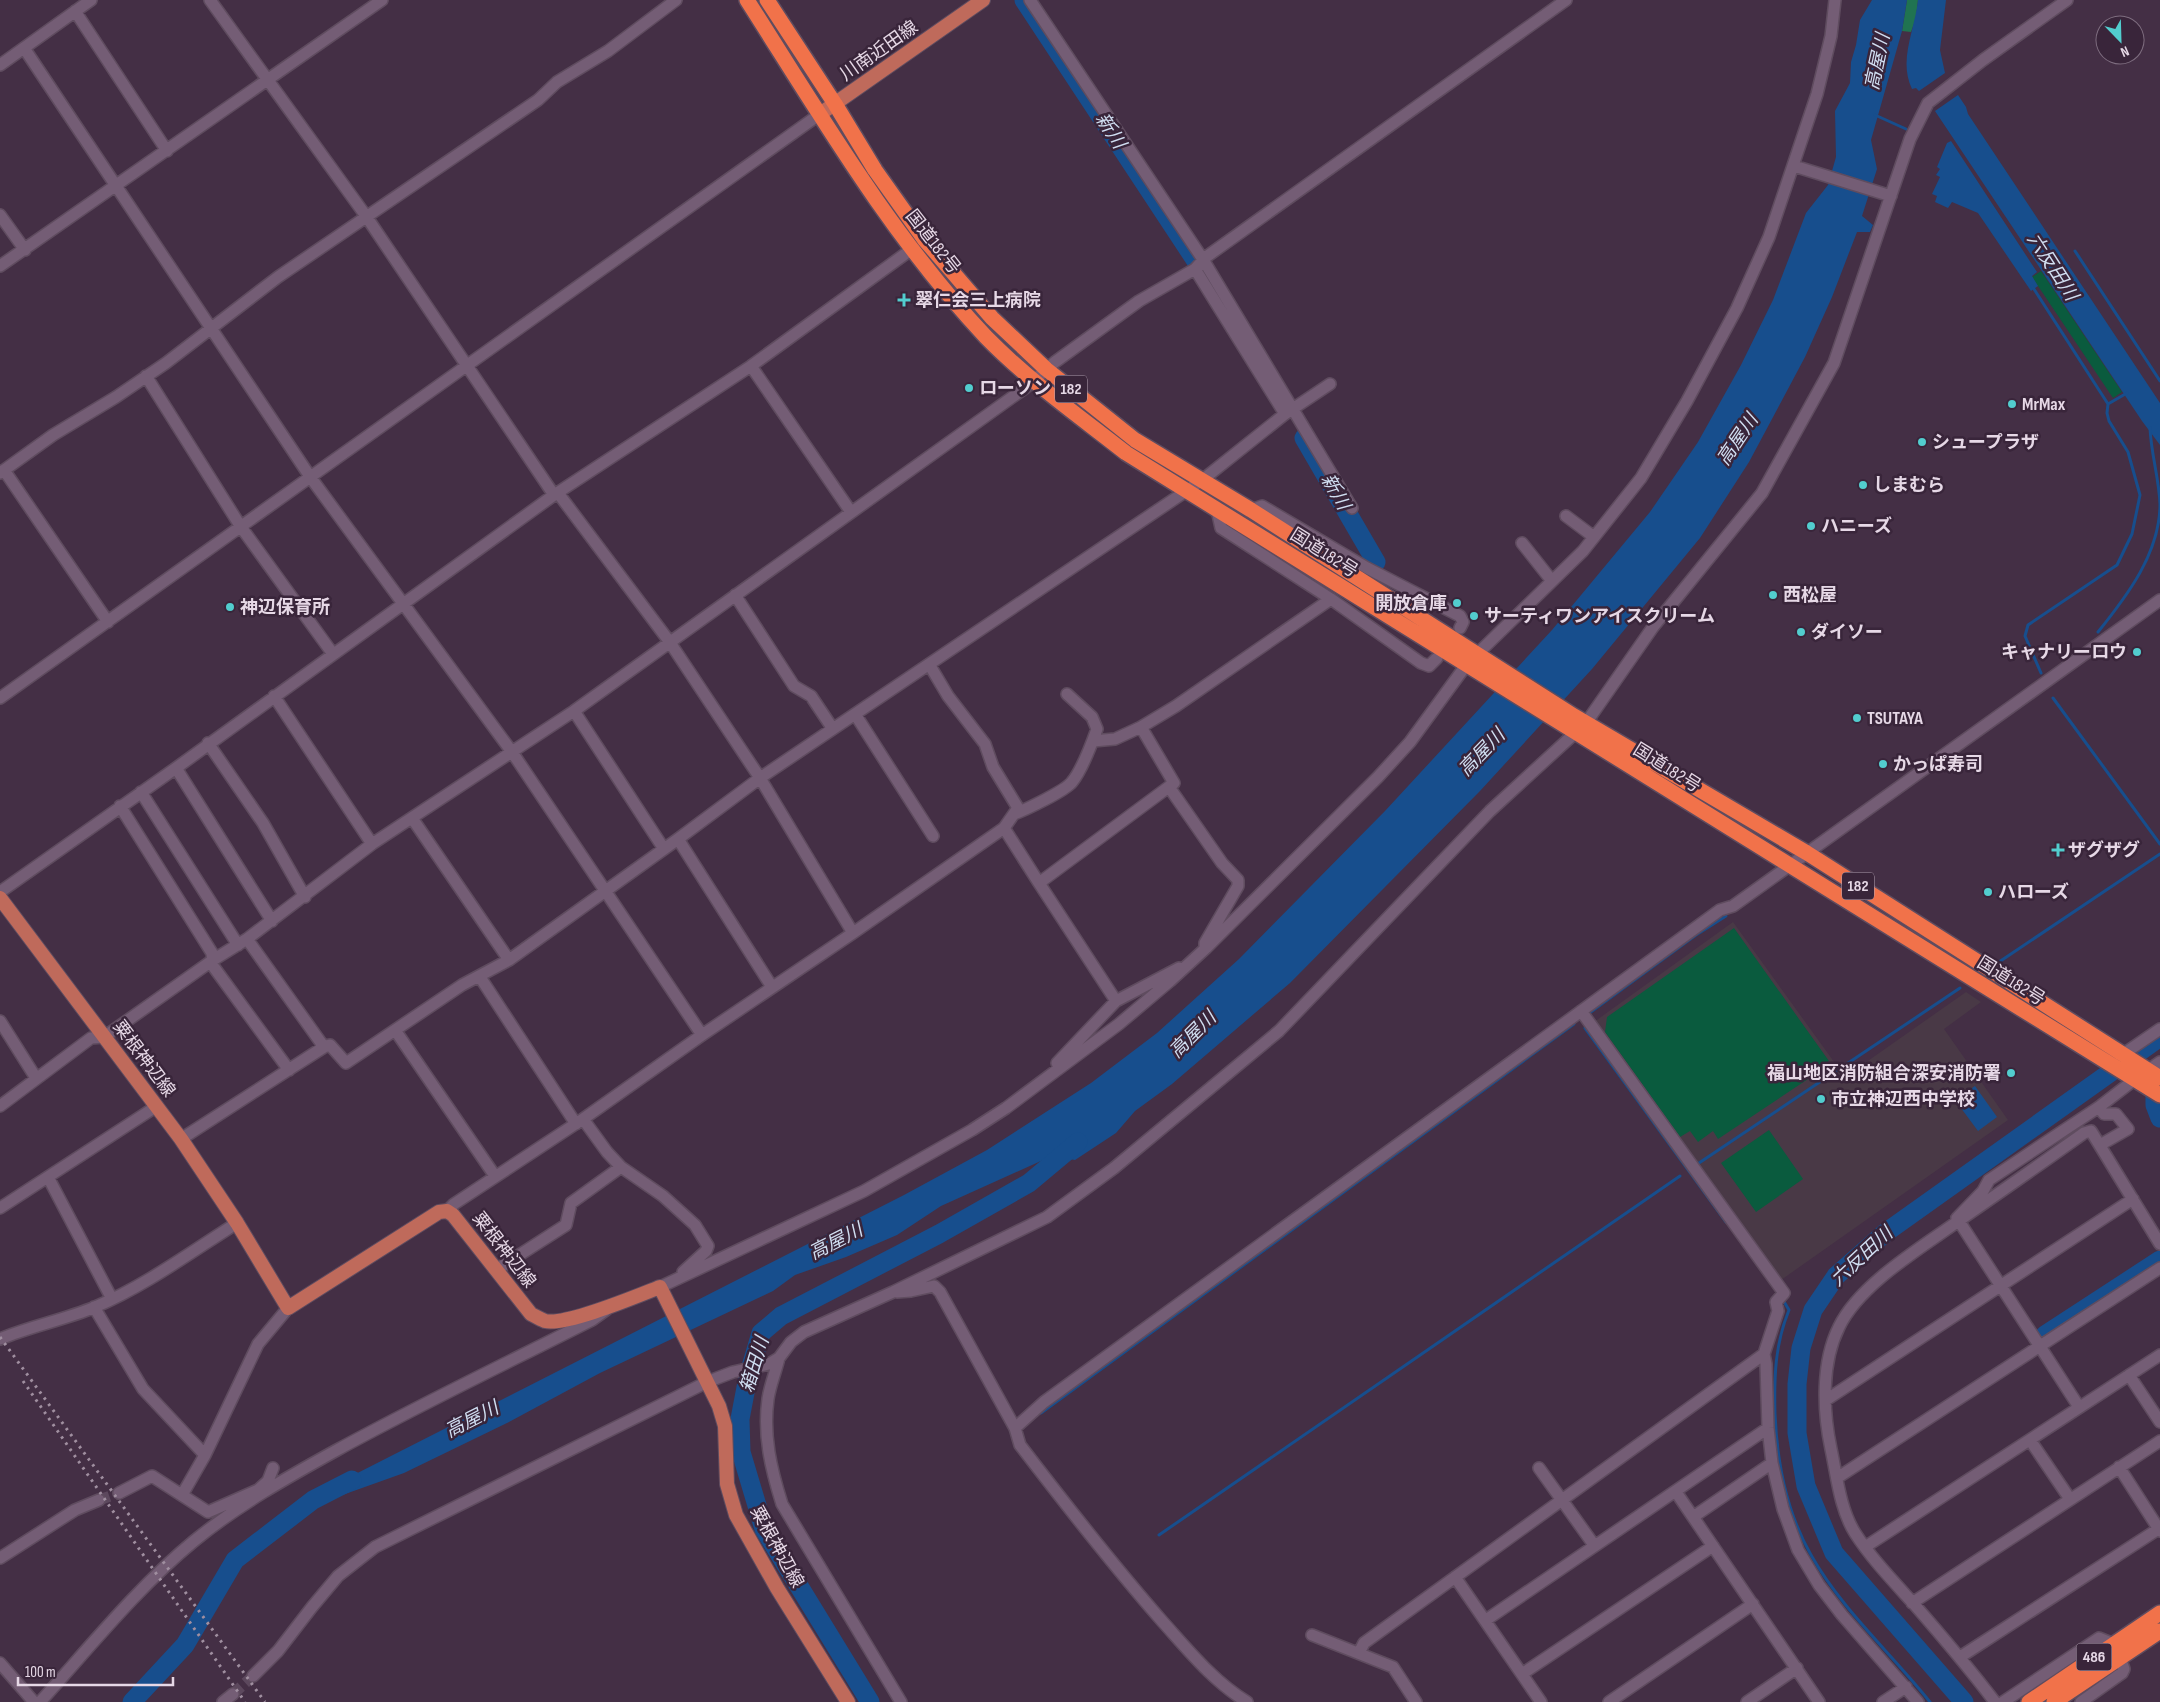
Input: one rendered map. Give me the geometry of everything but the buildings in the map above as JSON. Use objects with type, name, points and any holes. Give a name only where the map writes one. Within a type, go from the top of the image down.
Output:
[{"type":"highway","name":"国道182号","points":[[747,0],[868,188],[912,249],[987,337],[1034,380],[1126,453],[1217,510],[1477,662]]},
{"type":"highway","name":"国道182号","points":[[767,0],[835,104],[875,170],[924,239],[992,318],[1046,370],[1135,440],[1252,510],[1477,662],[1575,724],[1789,866],[2146,1074],[2160,1095]]},
{"type":"highway","name":"国道182号","points":[[1575,724],[1807,854],[2119,1059]]},
{"type":"highway","name":"486","points":[[2054,1702],[2160,1613]]},
{"type":"highway","name":"486","points":[[2029,1702],[2117,1651],[2160,1631]]},
{"type":"main road","name":"川南近田線","points":[[820,114],[983,0]]},
{"type":"main road","name":"粟根神辺線","points":[[0,898],[157,1106],[237,1223],[288,1308],[439,1212],[447,1211],[453,1215],[531,1314],[546,1321],[561,1320],[610,1307],[661,1289],[719,1406],[725,1426],[727,1484],[736,1515],[777,1588],[848,1702]]},
{"type":"street","points":[[0,65],[91,0]]},
{"type":"street","points":[[210,0],[366,216],[467,367],[556,494],[669,641],[760,778],[853,933]]},
{"type":"street","points":[[0,266],[382,0]]},
{"type":"street","points":[[108,622],[2,472],[53,435],[146,376],[278,277],[538,100],[557,82],[608,51],[676,0]]},
{"type":"street","points":[[1030,0],[1204,261],[1290,411]]},
{"type":"street","points":[[0,1106],[91,1038],[104,1037],[213,960],[243,942],[305,897],[372,844],[574,711],[1034,380],[1139,300],[1195,269],[1206,257],[1566,0]]},
{"type":"street","points":[[675,1279],[864,1191],[972,1130],[1049,1076],[1119,1024],[1186,968],[1410,742],[1457,675],[1477,662],[1552,581],[1583,551],[1641,478],[1687,401],[1737,308],[1798,167],[1831,36],[1835,0]]},
{"type":"street","points":[[902,1702],[782,1504],[771,1472],[765,1431],[774,1361],[791,1342],[804,1332],[893,1292],[1047,1217],[1114,1168],[1279,1031],[1575,724],[1762,493],[1834,363],[1888,195],[1910,139],[1928,103],[2066,0]]},
{"type":"street","points":[[75,11],[167,150]]},
{"type":"street","points":[[24,48],[311,478],[512,752],[702,1034]]},
{"type":"street","points":[[0,698],[820,114]]},
{"type":"street","points":[[1798,167],[1888,195]]},
{"type":"street","points":[[0,215],[25,250]]},
{"type":"street","points":[[0,892],[176,768],[208,743],[556,494],[751,366],[912,249]]},
{"type":"street","points":[[1195,269],[1352,508]]},
{"type":"street","points":[[751,366],[851,512]]},
{"type":"street","points":[[146,376],[241,527],[333,654]]},
{"type":"street","points":[[180,1139],[324,1047],[330,1045],[346,1063],[462,985],[480,977],[508,960],[760,778],[1187,491],[1290,411],[1330,384]]},
{"type":"street","points":[[1252,510],[1262,506],[1367,568],[1460,616],[1462,622],[1460,628]]},
{"type":"street","points":[[1217,510],[1221,528],[1331,599],[1421,663],[1429,666],[1437,658]]},
{"type":"street","points":[[1566,516],[1594,537]]},
{"type":"street","points":[[1522,543],[1552,581]]},
{"type":"street","points":[[735,595],[794,686],[811,696],[833,729]]},
{"type":"street","points":[[1093,741],[1115,739],[1141,727],[1176,706],[1331,599]]},
{"type":"street","points":[[1015,1428],[1044,1402],[1720,910],[1733,906],[1807,854],[2160,600]]},
{"type":"street","points":[[447,1211],[495,1176],[579,1122],[702,1034],[853,933],[1004,828],[1018,808],[993,767],[985,744],[948,696],[929,664]]},
{"type":"street","points":[[1014,814],[1025,810],[1071,783],[1093,741],[1098,729],[1092,717],[1067,694]]},
{"type":"street","points":[[274,696],[372,844]]},
{"type":"street","points":[[574,711],[664,849]]},
{"type":"street","points":[[855,714],[933,836]]},
{"type":"street","points":[[1039,883],[1174,784],[1141,727]]},
{"type":"street","points":[[208,743],[263,823],[305,897]]},
{"type":"street","points":[[176,768],[272,921]]},
{"type":"street","points":[[1169,787],[1222,863],[1238,880],[1238,886],[1204,943],[1206,948]]},
{"type":"street","points":[[141,792],[243,942],[324,1047]]},
{"type":"street","points":[[120,806],[212,953],[213,966],[289,1070]]},
{"type":"street","points":[[412,818],[508,960]]},
{"type":"street","points":[[1004,828],[1116,1001]]},
{"type":"street","points":[[678,839],[772,987]]},
{"type":"street","points":[[1049,1076],[1050,1071],[1116,1001],[1180,967],[1186,968]]},
{"type":"street","points":[[480,977],[579,1122],[621,1167],[663,1196],[695,1226],[708,1246],[706,1251],[661,1289]]},
{"type":"street","points":[[1581,1012],[1784,1293],[1776,1302],[1778,1311],[1764,1354],[1772,1463],[1784,1509],[1802,1557],[1842,1616],[1918,1702]]},
{"type":"street","points":[[0,1021],[36,1078]]},
{"type":"street","points":[[2119,1059],[2160,1029]]},
{"type":"street","points":[[395,1030],[495,1176]]},
{"type":"street","points":[[2080,1407],[1956,1218],[1984,1191],[1990,1180],[2099,1108],[2146,1074]]},
{"type":"street","points":[[0,1208],[157,1106]]},
{"type":"street","points":[[2099,1108],[2104,1114],[2116,1114],[2128,1130],[2100,1146]]},
{"type":"street","points":[[1995,1702],[1960,1657],[1912,1603],[1854,1532],[1846,1512],[1829,1438],[1826,1400],[1830,1348],[1839,1326],[1852,1305],[1877,1282],[1958,1221],[2084,1133],[2091,1131],[2160,1244]]},
{"type":"street","points":[[496,1270],[566,1225],[571,1203],[621,1167]]},
{"type":"street","points":[[48,1177],[112,1299]]},
{"type":"street","points":[[1826,1400],[2133,1199]]},
{"type":"street","points":[[0,1339],[112,1299],[237,1223]]},
{"type":"street","points":[[1837,1478],[2160,1268]]},
{"type":"street","points":[[893,1292],[911,1292],[934,1286],[940,1292],[1015,1428],[1020,1446],[1113,1566],[1209,1673],[1230,1692],[1247,1702]]},
{"type":"street","points":[[94,1307],[143,1389],[205,1455]]},
{"type":"street","points":[[40,1702],[167,1566],[194,1541],[273,1486],[400,1415],[592,1320],[610,1307]]},
{"type":"street","points":[[182,1495],[205,1455],[258,1344],[288,1308]]},
{"type":"street","points":[[1359,1653],[1364,1643],[1764,1354]]},
{"type":"street","points":[[1865,1547],[2160,1355]]},
{"type":"street","points":[[253,1676],[278,1651],[312,1606],[338,1576],[375,1547],[705,1379],[774,1361]]},
{"type":"street","points":[[2129,1375],[2160,1422]]},
{"type":"street","points":[[1486,1620],[1768,1428]]},
{"type":"street","points":[[2030,1440],[2070,1499]]},
{"type":"street","points":[[1912,1603],[2160,1440]]},
{"type":"street","points":[[1693,1517],[1772,1463]]},
{"type":"street","points":[[119,1492],[152,1476],[208,1512],[258,1490],[268,1481],[273,1468]]},
{"type":"street","points":[[1539,1468],[1594,1546]]},
{"type":"street","points":[[1960,1657],[2160,1529],[2119,1468]]},
{"type":"street","points":[[1676,1492],[1820,1702]]},
{"type":"street","points":[[0,1558],[76,1510],[99,1500]]},
{"type":"street","points":[[1522,1674],[1713,1546]]},
{"type":"street","points":[[1454,1577],[1486,1620],[1541,1702]]},
{"type":"street","points":[[1609,1702],[1753,1604]]},
{"type":"street","points":[[1312,1636],[1393,1668],[1416,1702]]},
{"type":"street","points":[[2003,1702],[2100,1638],[2117,1651],[2124,1669],[2122,1674],[2081,1702]]},
{"type":"street","points":[[0,1663],[34,1702]]},
{"type":"street","points":[[1747,1702],[1796,1668]]},
{"type":"street","points":[[1883,1702],[1906,1687]]},
{"type":"street","points":[[223,1702],[233,1694]]},
{"type":"shaded area","name":"市立神辺西中学校","points":[[1733,922],[1845,1077],[1966,992],[1981,1002],[1944,1029],[2008,1120],[1781,1280],[1594,1022]]},
{"type":"green space","points":[[1907,0],[1918,0],[1916,18],[1911,32],[1902,31]]},
{"type":"green space","points":[[2041,271],[2122,392],[2113,398],[2032,277]]},
{"type":"green space","points":[[1734,928],[1829,1061],[1821,1066],[1823,1069],[1718,1139],[1713,1131],[1698,1142],[1690,1131],[1680,1137],[1605,1032],[1607,1017]]},
{"type":"green space","points":[[1769,1130],[1803,1179],[1756,1212],[1721,1163]]},
{"type":"water","points":[[1872,0],[1907,0],[1902,31],[1871,140],[1877,169],[1862,216],[1873,225],[1870,232],[1857,232],[1832,297],[1805,357],[1749,462],[1700,538],[1592,669],[1480,791],[1290,983],[1172,1084],[1135,1111],[1116,1133],[1075,1160],[1052,1156],[941,1206],[897,1235],[846,1257],[795,1275],[773,1291],[600,1373],[507,1423],[404,1473],[334,1498],[328,1488],[904,1195],[987,1150],[1091,1083],[1157,1033],[1239,959],[1385,811],[1552,630],[1650,512],[1698,442],[1741,365],[1773,300],[1806,213],[1828,185],[1836,157],[1835,111],[1850,83],[1851,62],[1860,20]]},
{"type":"water","points":[[1918,0],[1946,0],[1940,50],[1945,73],[1919,91],[1916,88],[1912,89],[1907,67],[1907,56]]},
{"type":"water","points":[[1958,95],[1968,114],[2160,403],[2160,445],[2142,421],[1935,111]]},
{"type":"water","points":[[1951,141],[2037,272],[2032,276],[2038,286],[2031,291],[1978,213],[1952,202],[1948,208],[1935,202],[1937,196],[1932,194],[1940,177],[1936,175],[1940,169],[1937,167],[1947,143]]},
{"type":"water","points":[[1975,1086],[1997,1117],[1978,1131],[1955,1100]]},
{"type":"waterway","name":"新川","points":[[1024,0],[1196,261]]},
{"type":"waterway","points":[[1875,115],[1906,129]]},
{"type":"waterway","points":[[2075,251],[2160,381]]},
{"type":"waterway","points":[[2032,286],[2108,404],[2107,413],[2109,421],[2128,452],[2140,495],[2132,534],[2117,565],[2028,625],[2025,636],[2041,673]]},
{"type":"waterway","points":[[2108,404],[2127,393]]},
{"type":"waterway","points":[[2098,632],[2120,604],[2140,573],[2148,557],[2159,522],[2160,504],[2150,428]]},
{"type":"waterway","name":"新川","points":[[1304,438],[1376,562],[1372,565]]},
{"type":"waterway","points":[[2053,698],[2160,844]]},
{"type":"waterway","points":[[1999,962],[2160,854]]},
{"type":"waterway","points":[[1588,1014],[1696,935],[1726,916]]},
{"type":"waterway","points":[[1696,1165],[1960,988]]},
{"type":"waterway","points":[[1041,1413],[1574,1024]]},
{"type":"waterway","points":[[1585,1028],[1726,1222]]},
{"type":"waterway","name":"六反田川","points":[[1964,1702],[1834,1553],[1806,1486],[1797,1433],[1797,1384],[1801,1348],[1813,1310],[1836,1276],[1885,1233],[2160,1037]]},
{"type":"waterway","name":"六反田川","points":[[2159,1077],[2155,1081],[2155,1105],[2160,1118]]},
{"type":"waterway","name":"箱田川","points":[[870,1702],[764,1529],[741,1452],[740,1419],[748,1377],[761,1333],[781,1316],[939,1234],[1029,1183],[1078,1142]]},
{"type":"waterway","points":[[1159,1535],[1680,1176]]},
{"type":"waterway","name":"六反田川","points":[[2045,1335],[2160,1260]]},
{"type":"waterway","points":[[1783,1300],[1789,1310],[1784,1323],[1776,1361],[1776,1432],[1781,1469],[1796,1522],[1811,1555],[1837,1594],[1930,1702]]},
{"type":"waterway","name":"高屋川","points":[[132,1702],[185,1645],[235,1560],[313,1500],[352,1480]]},
{"type":"tunnel","points":[[99,1500],[119,1493]]},
{"type":"tunnel","points":[[233,1694],[253,1676]]},
{"type":"railway","points":[[0,1337],[265,1702]]},
{"type":"railway","points":[[23,1381],[245,1702]]},
{"type":"place","name":"翠仁会三上病院","points":[[904,300]]},
{"type":"place","name":"ローソン","points":[[969,388]]},
{"type":"place","name":"MrMax","points":[[2012,404]]},
{"type":"place","name":"シュープラザ","points":[[1922,442]]},
{"type":"place","name":"しまむら","points":[[1863,485]]},
{"type":"place","name":"ハニーズ","points":[[1811,526]]},
{"type":"place","name":"西松屋","points":[[1773,595]]},
{"type":"place","name":"開放倉庫","points":[[1457,603]]},
{"type":"place","name":"神辺保育所","points":[[230,607]]},
{"type":"place","name":"サーティワンアイスクリーム","points":[[1474,616]]},
{"type":"place","name":"ダイソー","points":[[1801,632]]},
{"type":"place","name":"キャナリーロウ","points":[[2137,652]]},
{"type":"place","name":"TSUTAYA","points":[[1857,718]]},
{"type":"place","name":"かっぱ寿司","points":[[1883,764]]},
{"type":"place","name":"ザグザグ","points":[[2058,850]]},
{"type":"place","name":"ハローズ","points":[[1988,892]]},
{"type":"place","name":"福山地区消防組合深安消防署","points":[[2011,1073]]},
{"type":"place","name":"市立神辺西中学校","points":[[1821,1099]]}]
